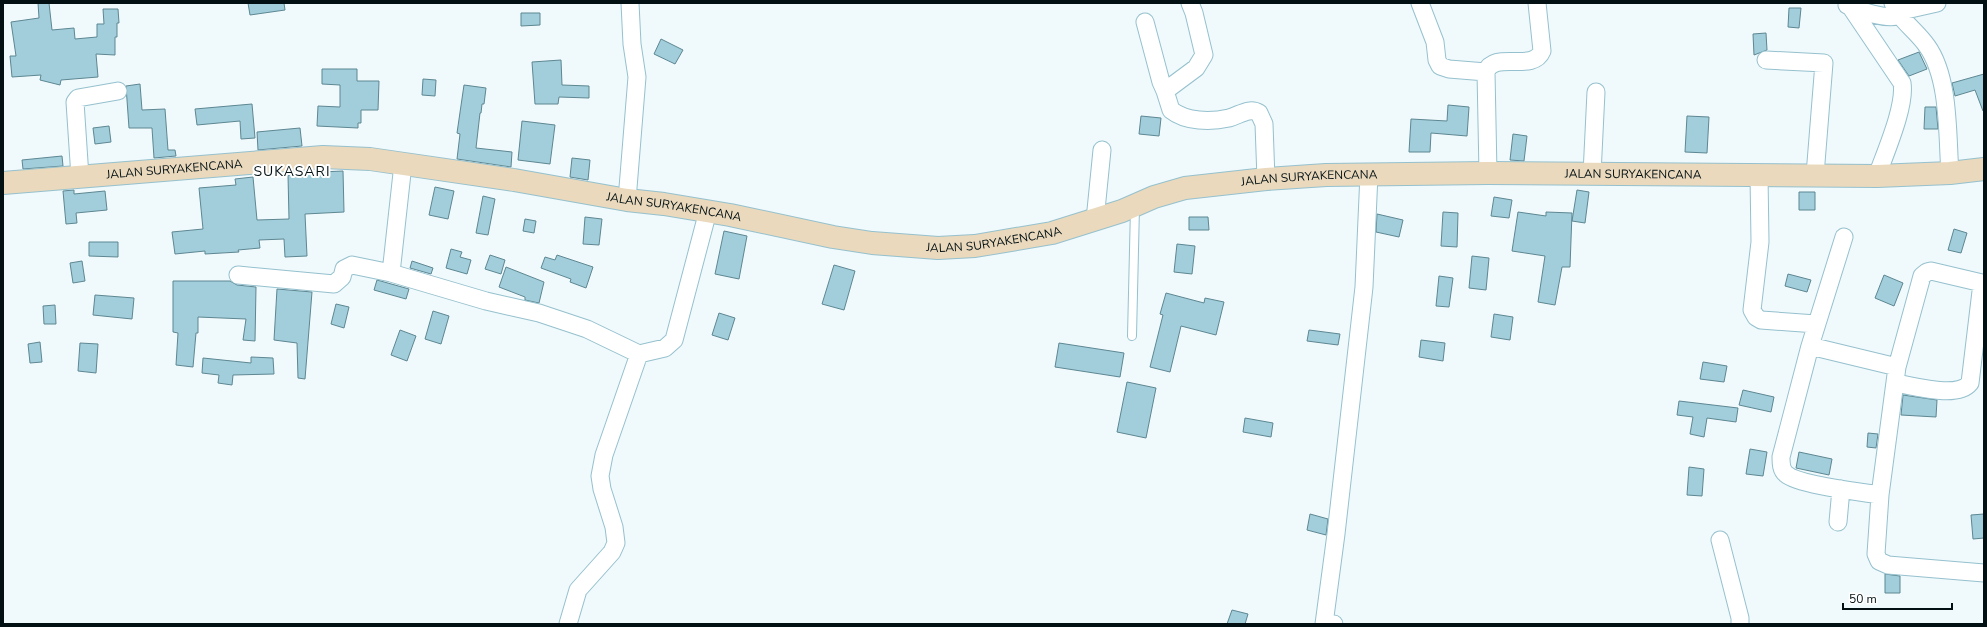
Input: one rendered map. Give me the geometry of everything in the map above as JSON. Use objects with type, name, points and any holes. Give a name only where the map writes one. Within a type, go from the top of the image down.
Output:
[{"type":"street","points":[[627,200],[637,77],[632,44],[630,3]]},
{"type":"street","points":[[1165,91],[1196,68],[1204,55],[1202,39],[1190,3]]},
{"type":"street","points":[[1420,3],[1435,42],[1437,60],[1440,66],[1449,69],[1486,72]]},
{"type":"street","points":[[1488,173],[1487,68],[1496,63],[1534,59],[1541,54],[1542,51],[1537,3]]},
{"type":"street","points":[[1847,4],[1887,17],[1896,10],[1937,3]]},
{"type":"street","points":[[1847,4],[1902,83],[1903,89],[1899,111],[1877,176]]},
{"type":"street","points":[[1896,10],[1926,45],[1936,66],[1944,94],[1950,173]]},
{"type":"street","points":[[1145,22],[1161,82],[1171,110],[1177,115],[1190,119],[1220,120],[1250,110],[1260,112],[1264,124],[1266,179]]},
{"type":"street","points":[[1766,60],[1824,63],[1815,175]]},
{"type":"street","points":[[80,177],[75,102],[78,98],[118,91]]},
{"type":"street","points":[[1592,174],[1596,92]]},
{"type":"street","points":[[1095,220],[1102,150]]},
{"type":"street","name":"JALAN SURYAKENCANA","points":[[3,183],[323,158],[370,159],[514,180],[627,200],[708,211],[773,223],[833,237],[872,243],[938,248],[975,246],[1030,237],[1070,228],[1135,204],[1185,188],[1266,179],[1326,175],[1488,173],[1877,176],[1950,173],[1984,169]]},
{"type":"street","points":[[391,273],[403,164]]},
{"type":"street","points":[[1334,624],[1324,624],[1336,534],[1364,287],[1369,174]]},
{"type":"street","points":[[1759,175],[1760,242],[1752,310],[1756,317],[1761,320],[1816,324]]},
{"type":"street","points":[[238,275],[334,284],[342,277],[344,269],[352,265],[391,273],[439,289],[539,313],[587,329],[639,354],[665,348],[674,340],[708,211]]},
{"type":"street","points":[[1844,237],[1816,324],[1781,457],[1781,465],[1788,475],[1795,479],[1841,489],[1880,495]]},
{"type":"street","points":[[1810,346],[1896,375],[1956,391],[1967,387],[1978,372],[1983,283],[1930,271],[1923,274],[1896,375],[1880,495],[1876,554],[1879,561],[1888,565],[1984,573]]},
{"type":"street","points":[[568,624],[578,590],[612,552],[616,543],[614,527],[602,490],[600,476],[604,455],[639,354]]},
{"type":"street","points":[[1838,522],[1841,489]]},
{"type":"street","points":[[1720,540],[1740,618],[1740,624]]},
{"type":"lane","points":[[1132,336],[1135,204]]},
{"type":"building","points":[[38,3],[49,3],[52,30],[74,28],[75,39],[97,37],[97,24],[104,24],[103,9],[118,9],[119,23],[117,23],[117,37],[115,37],[115,55],[96,54],[98,77],[61,80],[60,85],[40,80],[41,75],[12,77],[10,56],[16,56],[11,22],[39,18]]},
{"type":"building","points":[[248,3],[284,3],[285,10],[250,15]]},
{"type":"building","points":[[1789,8],[1801,8],[1799,28],[1788,27]]},
{"type":"building","points":[[521,13],[540,13],[540,25],[521,26]]},
{"type":"building","points":[[1766,33],[1767,50],[1754,55],[1753,34]]},
{"type":"building","points":[[661,39],[683,50],[675,64],[654,54]]},
{"type":"building","points":[[1919,52],[1927,69],[1909,76],[1898,60]]},
{"type":"building","points":[[561,60],[562,85],[589,86],[589,98],[559,97],[558,104],[535,104],[532,62]]},
{"type":"building","points":[[322,69],[357,69],[357,81],[379,81],[378,110],[361,110],[361,123],[358,123],[358,128],[317,126],[318,106],[340,107],[340,85],[322,84]]},
{"type":"building","points":[[1984,74],[1983,111],[1975,90],[1955,96],[1952,83]]},
{"type":"building","points":[[423,79],[436,80],[435,96],[422,95]]},
{"type":"building","points":[[140,84],[142,110],[165,109],[168,150],[175,150],[176,156],[154,158],[152,128],[129,128],[126,86]]},
{"type":"building","points":[[464,85],[486,88],[484,104],[482,104],[480,113],[476,148],[512,152],[511,167],[457,159],[460,134],[457,133]]},
{"type":"building","points":[[252,104],[255,138],[241,139],[240,121],[197,125],[195,109]]},
{"type":"building","points":[[1448,105],[1469,107],[1467,136],[1431,133],[1430,152],[1409,152],[1411,119],[1447,121]]},
{"type":"building","points":[[1925,107],[1936,107],[1938,129],[1924,129]]},
{"type":"building","points":[[1141,116],[1161,118],[1159,136],[1139,134]]},
{"type":"building","points":[[1687,116],[1709,117],[1707,153],[1685,152]]},
{"type":"building","points":[[522,121],[555,125],[550,164],[518,160]]},
{"type":"building","points":[[109,126],[111,142],[95,144],[93,128]]},
{"type":"building","points":[[300,128],[302,146],[258,150],[257,132]]},
{"type":"building","points":[[1513,134],[1527,136],[1524,161],[1510,160]]},
{"type":"building","points":[[62,156],[63,166],[23,169],[22,160]]},
{"type":"building","points":[[572,158],[590,160],[588,180],[570,177]]},
{"type":"building","points":[[343,171],[344,212],[305,214],[307,256],[285,257],[284,239],[259,240],[260,248],[238,250],[239,252],[205,254],[205,251],[175,254],[172,232],[203,229],[199,188],[236,185],[235,179],[253,177],[257,220],[289,219],[288,175],[320,174],[320,172]]},
{"type":"building","points":[[435,187],[454,191],[448,219],[429,215]]},
{"type":"building","points":[[74,190],[74,194],[105,191],[107,210],[76,213],[77,223],[66,224],[63,191]]},
{"type":"building","points":[[1577,190],[1589,192],[1585,223],[1572,221]]},
{"type":"building","points":[[1799,192],[1815,192],[1815,210],[1799,210]]},
{"type":"building","points":[[483,196],[495,199],[488,235],[476,233]]},
{"type":"building","points":[[1494,197],[1512,200],[1509,218],[1491,216]]},
{"type":"building","points":[[1443,212],[1458,213],[1457,247],[1441,246]]},
{"type":"building","points":[[1518,212],[1546,216],[1546,212],[1572,213],[1570,267],[1562,267],[1555,305],[1538,302],[1545,256],[1512,251]]},
{"type":"building","points":[[1377,214],[1403,220],[1399,237],[1376,232]]},
{"type":"building","points":[[585,217],[602,219],[599,245],[583,244]]},
{"type":"building","points":[[1189,217],[1208,217],[1209,230],[1189,230]]},
{"type":"building","points":[[525,219],[536,221],[534,233],[523,231]]},
{"type":"building","points":[[1954,229],[1967,233],[1961,253],[1948,250]]},
{"type":"building","points":[[724,231],[747,236],[739,279],[715,274]]},
{"type":"building","points":[[89,242],[118,242],[118,257],[89,256]]},
{"type":"building","points":[[1177,244],[1195,246],[1192,274],[1174,272]]},
{"type":"building","points":[[451,249],[462,252],[460,257],[471,260],[467,274],[446,268]]},
{"type":"building","points":[[490,255],[505,260],[501,274],[485,269]]},
{"type":"building","points":[[557,255],[593,267],[586,288],[570,282],[571,279],[541,268],[545,257],[555,260]]},
{"type":"building","points":[[1472,256],[1489,258],[1486,290],[1469,288]]},
{"type":"building","points":[[82,261],[85,281],[73,283],[70,263]]},
{"type":"building","points":[[412,261],[433,268],[431,274],[410,268]]},
{"type":"building","points":[[834,265],[855,271],[844,310],[822,304]]},
{"type":"building","points":[[506,267],[544,282],[539,303],[525,300],[525,297],[499,287]]},
{"type":"building","points":[[1788,274],[1811,280],[1807,292],[1785,286]]},
{"type":"building","points":[[1884,275],[1903,283],[1894,306],[1875,298]]},
{"type":"building","points":[[1439,276],[1453,278],[1449,307],[1436,306]]},
{"type":"building","points":[[377,280],[409,289],[406,299],[374,290]]},
{"type":"building","points":[[173,281],[230,281],[237,285],[256,287],[255,341],[243,340],[246,319],[198,317],[198,333],[196,333],[193,367],[176,365],[178,333],[173,332]]},
{"type":"building","points":[[277,289],[312,292],[305,379],[298,378],[297,343],[274,340]]},
{"type":"building","points":[[1166,293],[1204,303],[1205,298],[1224,302],[1216,335],[1181,326],[1170,372],[1150,367],[1163,315],[1160,314]]},
{"type":"building","points":[[95,295],[134,298],[132,319],[93,315]]},
{"type":"building","points":[[336,304],[349,307],[344,328],[331,324]]},
{"type":"building","points":[[55,305],[56,324],[44,324],[43,306]]},
{"type":"building","points":[[433,311],[449,316],[441,344],[425,339]]},
{"type":"building","points":[[719,313],[735,318],[728,340],[712,335]]},
{"type":"building","points":[[1494,314],[1513,317],[1510,340],[1491,337]]},
{"type":"building","points":[[400,330],[416,336],[407,361],[391,355]]},
{"type":"building","points":[[1309,330],[1340,334],[1338,345],[1307,341]]},
{"type":"building","points":[[1421,340],[1445,343],[1443,361],[1419,357]]},
{"type":"building","points":[[40,342],[42,362],[30,363],[28,344]]},
{"type":"building","points":[[80,343],[98,344],[96,373],[78,371]]},
{"type":"building","points":[[1059,343],[1124,353],[1120,377],[1055,367]]},
{"type":"building","points":[[251,357],[273,358],[274,374],[233,375],[232,385],[218,383],[219,375],[202,373],[203,358],[251,363]]},
{"type":"building","points":[[1703,362],[1727,366],[1724,382],[1700,379]]},
{"type":"building","points":[[1127,382],[1156,388],[1146,438],[1117,432]]},
{"type":"building","points":[[1743,390],[1774,397],[1771,412],[1739,405]]},
{"type":"building","points":[[1903,395],[1937,400],[1936,417],[1901,415]]},
{"type":"building","points":[[1679,401],[1738,408],[1736,422],[1707,418],[1704,437],[1690,434],[1693,417],[1677,415]]},
{"type":"building","points":[[1245,418],[1273,423],[1271,437],[1243,432]]},
{"type":"building","points":[[1868,433],[1878,434],[1876,448],[1867,447]]},
{"type":"building","points":[[1750,449],[1767,452],[1763,476],[1746,474]]},
{"type":"building","points":[[1799,452],[1832,459],[1829,475],[1796,468]]},
{"type":"building","points":[[1689,467],[1704,469],[1702,496],[1687,495]]},
{"type":"building","points":[[1310,514],[1328,519],[1326,535],[1307,530]]},
{"type":"building","points":[[1984,514],[1984,538],[1973,539],[1971,515]]},
{"type":"building","points":[[1885,574],[1900,576],[1900,593],[1885,593]]},
{"type":"building","points":[[1232,610],[1248,614],[1245,624],[1227,624]]},
{"type":"district","name":"SUKASARI","points":[[292,171]]}]
